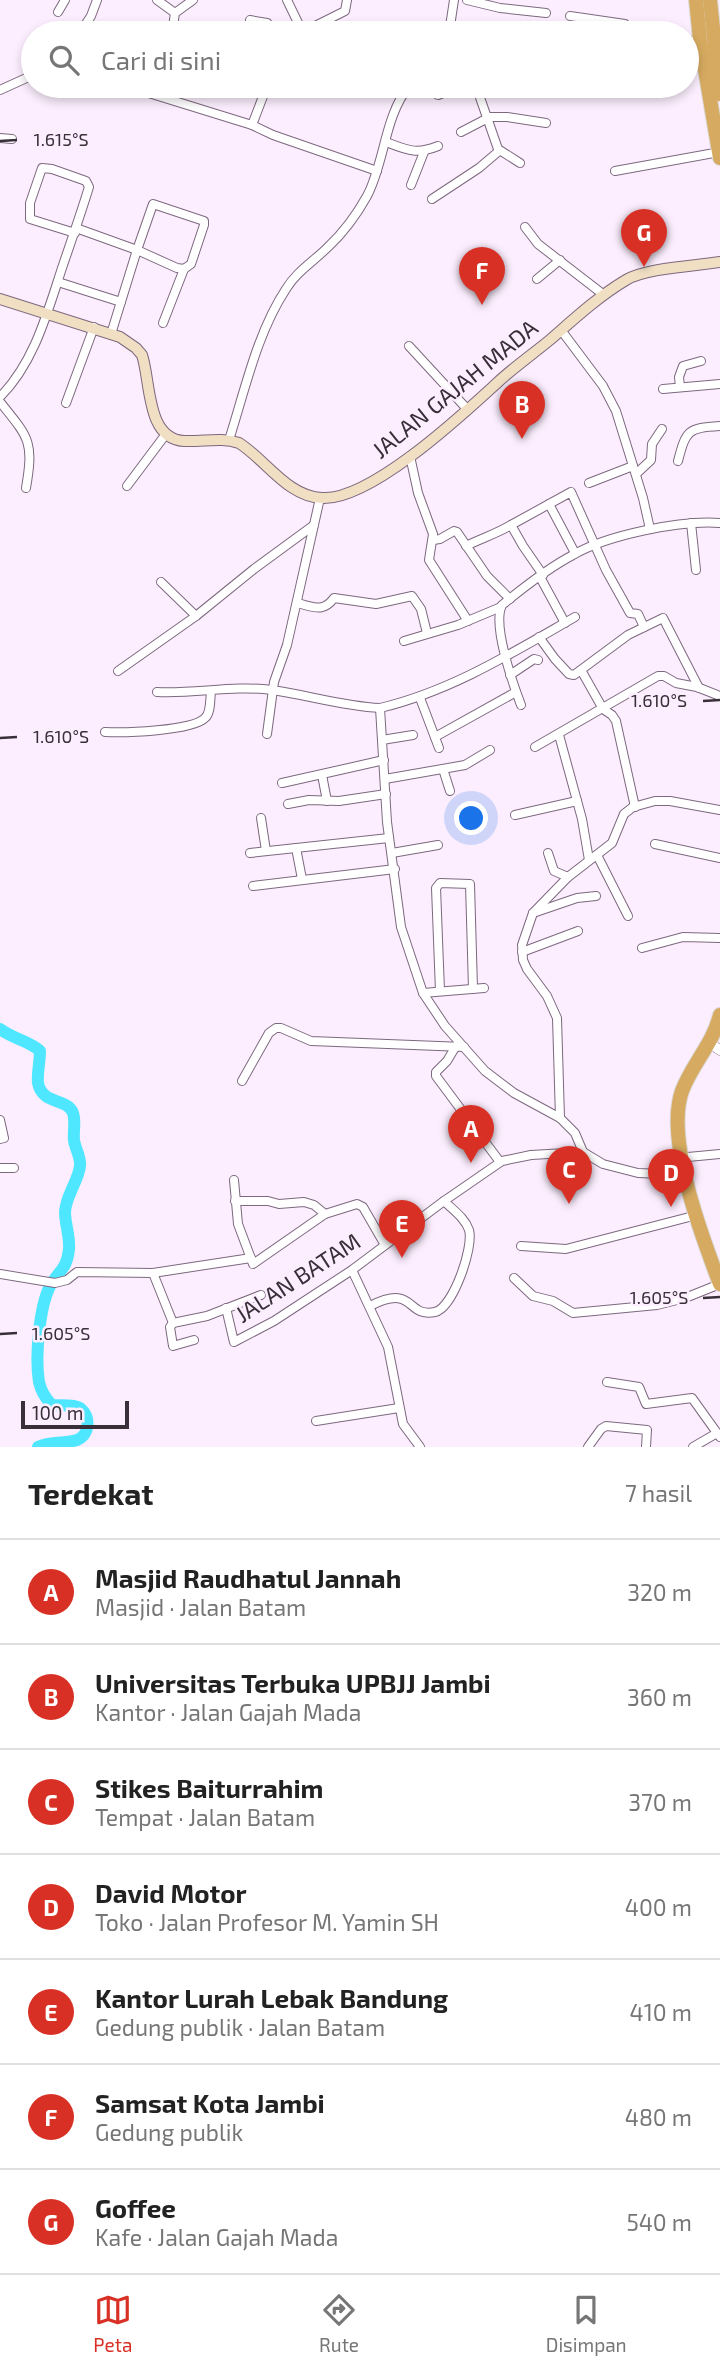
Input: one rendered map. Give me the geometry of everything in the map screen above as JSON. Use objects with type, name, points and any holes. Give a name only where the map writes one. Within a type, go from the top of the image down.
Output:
[{"type":"highway","points":[[696,0],[720,88]]},
{"type":"highway","points":[[710,0],[705,35],[720,154]]},
{"type":"highway","points":[[720,1015],[713,1036],[687,1080],[679,1101],[677,1130],[697,1216],[720,1284]]},
{"type":"highway","points":[[719,1046],[694,1084],[685,1109],[684,1124],[688,1157],[720,1263]]},
{"type":"main road","name":"JALAN GAJAH MADA","points":[[320,498],[339,496],[385,474],[468,410],[604,295],[629,278],[720,262]]},
{"type":"main road","points":[[0,299],[120,337],[142,355],[152,406],[159,426],[166,434],[184,441],[229,440],[246,447],[298,491],[320,498]]},
{"type":"street","points":[[58,12],[65,0]]},
{"type":"street","points":[[88,21],[97,0]]},
{"type":"street","points":[[157,0],[175,13]]},
{"type":"street","points":[[174,21],[175,13],[193,0]]},
{"type":"street","points":[[287,0],[297,21]]},
{"type":"street","points":[[326,21],[345,11],[346,0]]},
{"type":"street","points":[[451,21],[454,0]]},
{"type":"street","points":[[467,0],[500,8],[546,13]]},
{"type":"street","points":[[570,16],[604,21]]},
{"type":"street","points":[[250,20],[256,21]]},
{"type":"street","points":[[0,90],[21,80]]},
{"type":"street","points":[[176,98],[377,171]]},
{"type":"street","points":[[252,125],[262,98]]},
{"type":"street","points":[[229,440],[258,349],[282,295],[297,275],[331,245],[358,212],[377,171],[403,98]]},
{"type":"street","points":[[481,98],[485,118],[499,151],[520,163]]},
{"type":"street","points":[[461,132],[485,118],[507,117],[546,123]]},
{"type":"street","points":[[0,138],[12,139]]},
{"type":"street","points":[[386,142],[407,150],[424,152],[438,146]]},
{"type":"street","points":[[432,199],[479,168],[499,151]]},
{"type":"street","points":[[411,185],[424,152]]},
{"type":"street","points":[[615,171],[720,154]]},
{"type":"street","points":[[26,488],[30,445],[0,400],[36,342],[48,313],[76,230],[88,184],[52,169],[42,168],[30,203],[30,219],[76,230],[184,269]]},
{"type":"street","points":[[111,334],[153,204],[201,219],[205,225],[191,264],[184,269],[163,323]]},
{"type":"street","points":[[525,227],[538,244],[604,295]]},
{"type":"street","points":[[537,279],[560,260]]},
{"type":"street","points":[[58,282],[121,302]]},
{"type":"street","points":[[66,403],[94,327]]},
{"type":"street","points":[[561,330],[610,398],[619,420],[650,529]]},
{"type":"street","points":[[409,346],[468,410]]},
{"type":"street","points":[[680,387],[678,377],[683,366],[701,361]]},
{"type":"street","points":[[663,389],[720,384]]},
{"type":"street","points":[[678,461],[688,433],[697,427],[720,426]]},
{"type":"street","points":[[589,483],[634,470],[651,460],[652,444],[662,429]]},
{"type":"street","points":[[127,486],[166,434]]},
{"type":"street","points":[[410,456],[433,540],[429,560],[468,621]]},
{"type":"street","points":[[466,545],[484,536],[492,536],[571,492],[606,570],[630,612],[638,614],[644,627]]},
{"type":"street","points":[[267,734],[272,690],[297,603],[320,498]]},
{"type":"street","points":[[549,504],[575,553]]},
{"type":"street","points":[[691,523],[696,570]]},
{"type":"street","points":[[404,641],[468,621],[501,607],[575,553],[596,545],[650,529],[691,523],[720,523]]},
{"type":"street","points":[[511,525],[565,623]]},
{"type":"street","points":[[118,671],[196,616],[254,569],[314,526]]},
{"type":"street","points":[[433,540],[456,531],[487,576],[510,599]]},
{"type":"street","points":[[162,582],[196,616]]},
{"type":"street","points":[[297,603],[323,608],[334,598],[349,598],[376,604],[412,596],[421,609],[427,633]]},
{"type":"street","points":[[501,607],[499,615],[505,658],[521,705]]},
{"type":"street","points":[[157,692],[272,690],[344,706],[380,708],[420,698],[467,678],[575,617]]},
{"type":"street","points":[[539,637],[555,659],[569,674],[574,675],[628,635],[661,618],[664,619],[699,688]]},
{"type":"street","points":[[510,676],[534,659],[538,660]]},
{"type":"street","points":[[582,670],[603,709],[616,721],[635,807]]},
{"type":"street","points":[[535,747],[658,676],[720,696]]},
{"type":"street","points":[[105,732],[123,733],[189,725],[205,719],[211,691]]},
{"type":"street","points":[[435,737],[516,692]]},
{"type":"street","points":[[420,698],[439,748]]},
{"type":"street","points":[[380,708],[387,822],[401,927],[423,993],[460,1047],[514,1093],[560,1118],[575,1133],[583,1152]]},
{"type":"street","points":[[563,733],[577,801],[594,857],[628,916]]},
{"type":"street","points":[[382,740],[413,735]]},
{"type":"street","points":[[385,779],[465,765],[490,750]]},
{"type":"street","points":[[282,783],[384,760]]},
{"type":"street","points":[[443,769],[450,791]]},
{"type":"street","points":[[322,775],[327,801]]},
{"type":"street","points":[[288,804],[386,794]]},
{"type":"street","points":[[515,815],[577,801]]},
{"type":"street","points":[[560,1118],[557,1018],[547,996],[527,969],[522,952],[522,941],[533,913],[568,877],[612,843],[624,814],[635,807],[655,801],[670,801],[720,810]]},
{"type":"street","points":[[261,818],[265,851]]},
{"type":"street","points":[[250,853],[389,838]]},
{"type":"street","points":[[655,844],[720,858]]},
{"type":"street","points":[[392,853],[438,845]]},
{"type":"street","points":[[296,848],[302,879]]},
{"type":"street","points":[[548,853],[554,871],[568,877]]},
{"type":"street","points":[[253,886],[395,869]]},
{"type":"street","points":[[440,991],[436,888],[440,883],[470,884],[473,989]]},
{"type":"street","points":[[533,913],[577,898],[596,896]]},
{"type":"street","points":[[522,952],[578,931]]},
{"type":"street","points":[[642,948],[684,937],[720,937]]},
{"type":"street","points":[[423,993],[484,988]]},
{"type":"street","points":[[242,1081],[269,1033],[275,1028],[311,1041],[460,1047]]},
{"type":"street","points":[[460,1047],[435,1074],[500,1162]]},
{"type":"street","points":[[0,1120],[4,1138],[0,1139]]},
{"type":"street","name":"JALAN BATAM","points":[[226,1308],[234,1342],[274,1321],[352,1270],[500,1162],[531,1155],[583,1152],[603,1164],[638,1173],[686,1175]]},
{"type":"street","points":[[688,1157],[720,1154]]},
{"type":"street","points":[[0,1168],[14,1168]]},
{"type":"street","points":[[234,1180],[238,1224],[253,1264],[325,1214],[359,1204],[385,1245]]},
{"type":"street","points":[[235,1201],[268,1201],[279,1204],[304,1202],[314,1205],[325,1214]]},
{"type":"street","points":[[370,1306],[395,1297],[402,1298],[419,1311],[435,1312],[445,1306],[466,1258],[470,1240],[467,1226],[444,1201]]},
{"type":"street","points":[[521,1247],[566,1249],[697,1216]]},
{"type":"street","points":[[0,1274],[55,1283],[82,1271],[153,1273],[251,1258]]},
{"type":"street","points":[[352,1270],[388,1347],[398,1408],[405,1428],[420,1447]]},
{"type":"street","points":[[153,1273],[173,1322]]},
{"type":"street","points":[[514,1278],[533,1296],[550,1300],[573,1312],[657,1304],[685,1298],[720,1284]]},
{"type":"street","points":[[173,1322],[207,1316],[261,1295]]},
{"type":"street","points":[[173,1322],[170,1327],[173,1346],[194,1340]]},
{"type":"street","points":[[607,1382],[639,1387],[646,1404],[692,1398],[719,1435],[693,1447]]},
{"type":"street","points":[[316,1421],[398,1408]]},
{"type":"street","points":[[588,1447],[606,1426],[648,1430],[646,1447]]},
{"type":"waterway","points":[[0,1029],[40,1051],[40,1090],[44,1095],[66,1105],[73,1113],[74,1140],[80,1162],[65,1212],[68,1256],[46,1295],[37,1360],[39,1382],[47,1400],[52,1405],[80,1408],[84,1411],[88,1425],[87,1430],[77,1440],[38,1447]]},
{"type":"place","name":"Goffee","points":[[644,267]]},
{"type":"place","name":"Samsat Kota Jambi","points":[[482,305]]},
{"type":"place","name":"Universitas Terbuka UPBJJ Jambi","points":[[522,439]]},
{"type":"place","name":"Masjid Raudhatul Jannah","points":[[471,1163]]},
{"type":"place","name":"Stikes Baiturrahim","points":[[569,1204]]},
{"type":"place","name":"David Motor","points":[[671,1207]]},
{"type":"place","name":"Kantor Lurah Lebak Bandung","points":[[402,1258]]}]
